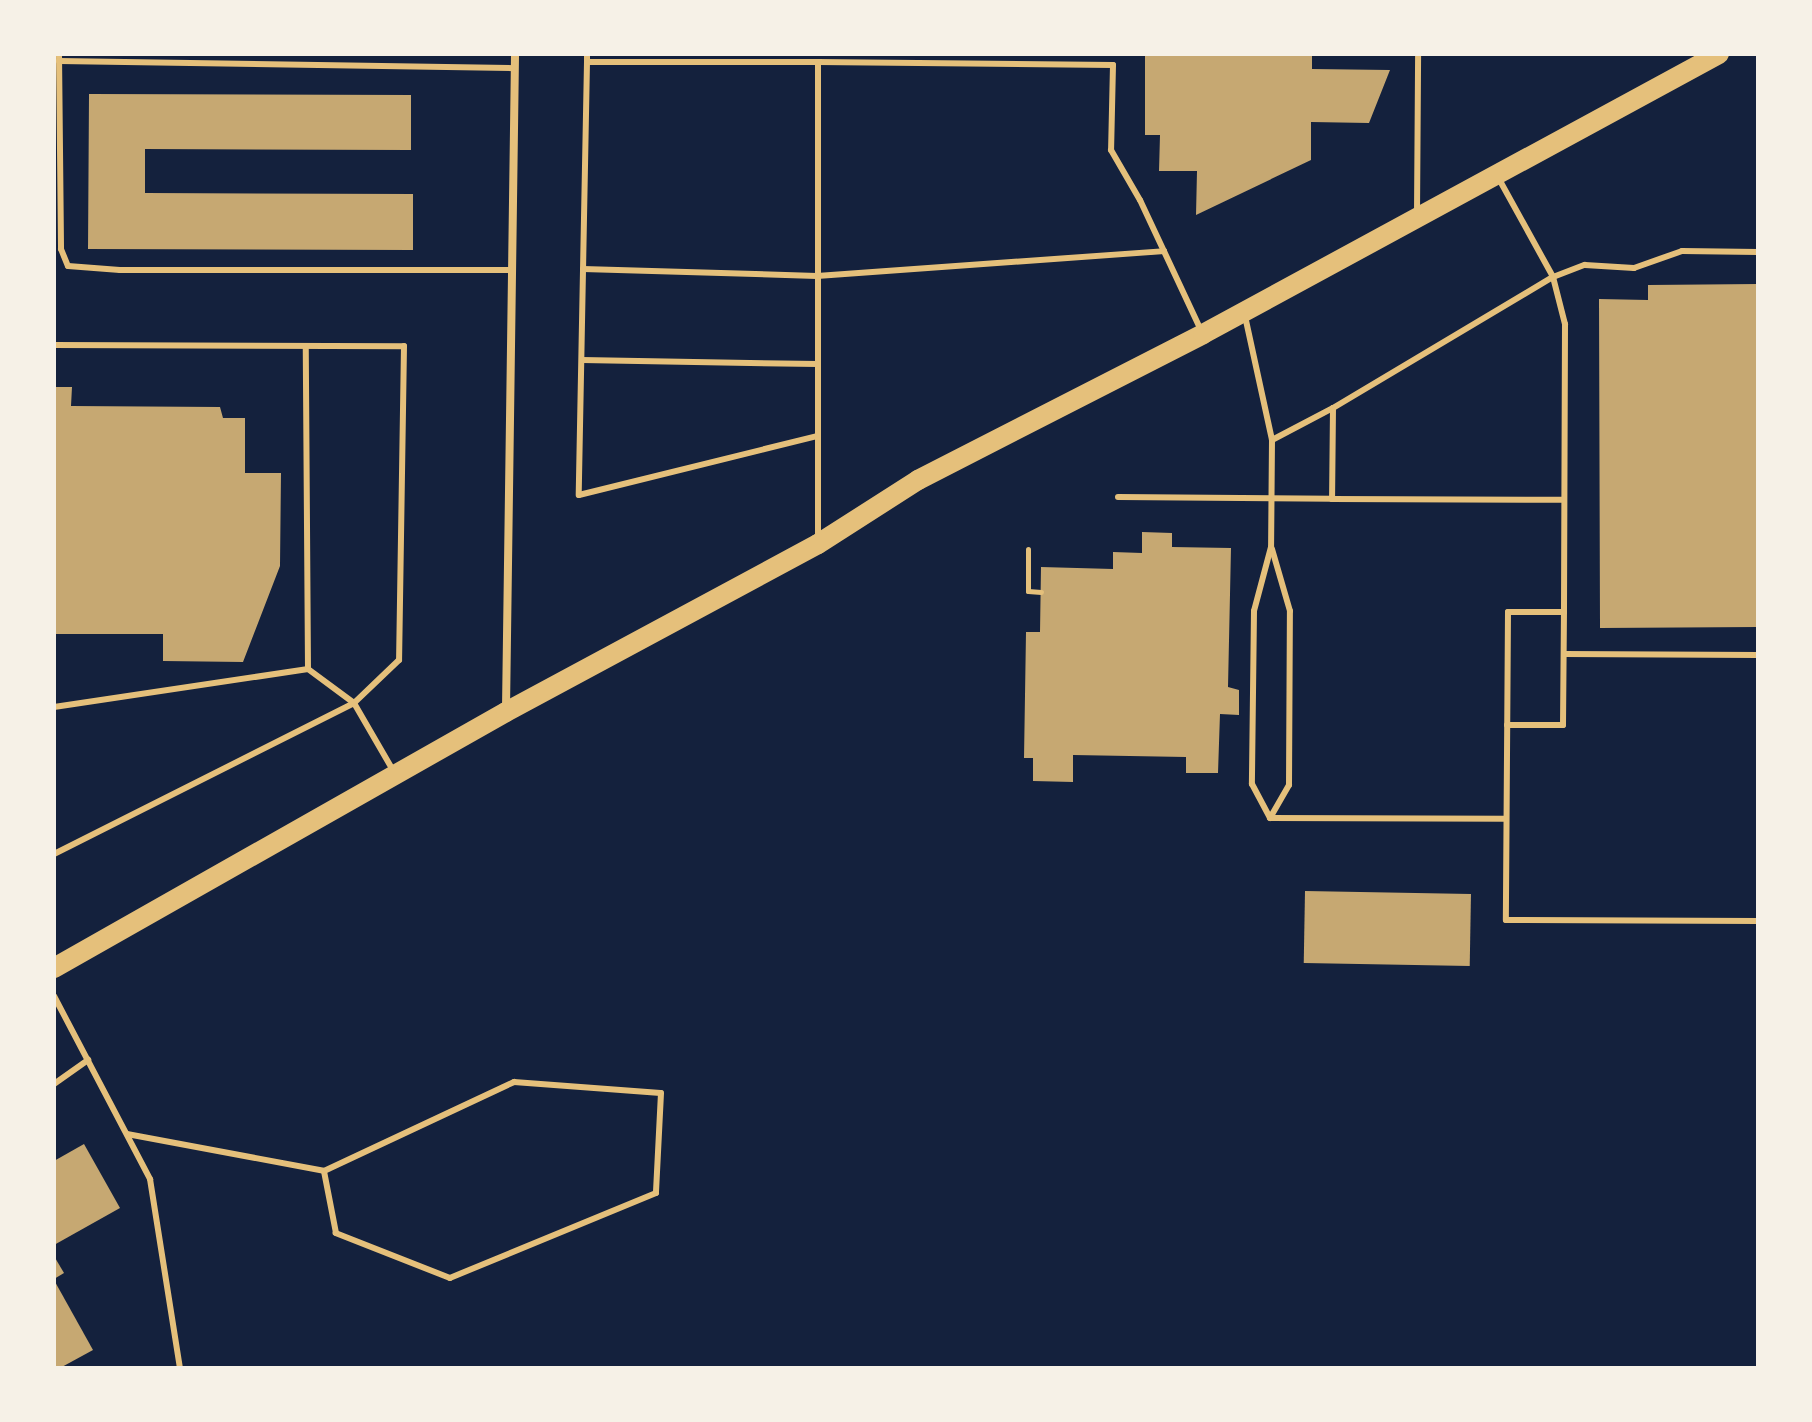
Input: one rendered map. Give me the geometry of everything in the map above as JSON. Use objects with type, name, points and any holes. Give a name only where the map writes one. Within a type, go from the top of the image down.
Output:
[{"type":"main road","points":[[54,968],[506,712],[818,544],[918,480],[1203,334],[1719,54]]},
{"type":"street","points":[[506,712],[515,54]]},
{"type":"lane","points":[[1417,218],[1418,54]]},
{"type":"lane","points":[[512,270],[136,270],[68,266],[61,249],[59,58],[515,68]]},
{"type":"lane","points":[[817,436],[579,495],[587,58],[785,58],[818,62],[1113,65],[1111,150],[1203,334]]},
{"type":"lane","points":[[818,62],[818,544]]},
{"type":"lane","points":[[1497,175],[1553,277],[1565,324],[1563,725],[1507,725]]},
{"type":"lane","points":[[583,269],[817,276],[1164,251]]},
{"type":"lane","points":[[1272,440],[1333,408],[1553,277],[1585,265],[1634,268],[1682,251],[1758,252]]},
{"type":"lane","points":[[1244,312],[1272,440],[1271,547],[1254,611],[1252,784],[1270,818]]},
{"type":"lane","points":[[54,345],[404,346],[399,660],[354,703],[54,854]]},
{"type":"lane","points":[[306,346],[308,669]]},
{"type":"lane","points":[[582,360],[818,364]]},
{"type":"lane","points":[[1332,499],[1333,408]]},
{"type":"lane","points":[[1118,497],[1564,500]]},
{"type":"lane","points":[[1270,818],[1289,785],[1290,611],[1271,547]]},
{"type":"lane","points":[[1564,612],[1508,612],[1506,920],[1758,921]]},
{"type":"lane","points":[[1564,654],[1758,655]]},
{"type":"lane","points":[[54,707],[308,669],[354,703],[395,775]]},
{"type":"lane","points":[[1270,818],[1506,819]]},
{"type":"lane","points":[[54,996],[150,1179],[180,1368]]},
{"type":"lane","points":[[54,1084],[88,1060]]},
{"type":"lane","points":[[127,1134],[324,1171],[514,1082],[661,1093],[656,1193],[450,1278],[336,1233],[324,1171]]},
{"type":"path","points":[[1028,549],[1028,591],[1041,592]]},
{"type":"building","points":[[1145,54],[1312,54],[1312,69],[1390,70],[1369,123],[1311,122],[1311,160],[1196,215],[1197,171],[1159,171],[1160,135],[1145,135]]},
{"type":"building","points":[[89,94],[411,95],[411,150],[145,149],[145,193],[413,194],[413,250],[88,249]]},
{"type":"building","points":[[1758,284],[1758,627],[1600,628],[1599,299],[1648,300],[1648,285]]},
{"type":"building","points":[[54,387],[72,387],[71,406],[220,407],[223,418],[245,418],[245,473],[281,473],[280,566],[243,662],[163,661],[163,634],[54,634]]},
{"type":"building","points":[[1142,532],[1172,533],[1172,547],[1231,548],[1228,687],[1239,690],[1239,715],[1220,714],[1218,773],[1186,773],[1186,757],[1073,755],[1073,782],[1033,781],[1033,758],[1024,758],[1026,632],[1040,632],[1041,567],[1113,569],[1113,552],[1142,553]]},
{"type":"building","points":[[1305,891],[1471,894],[1470,966],[1304,963]]},
{"type":"building","points":[[84,1144],[120,1208],[54,1245],[54,1161]]},
{"type":"building","points":[[54,1256],[64,1273],[54,1279]]},
{"type":"building","points":[[54,1280],[93,1350],[60,1368],[54,1368]]}]
